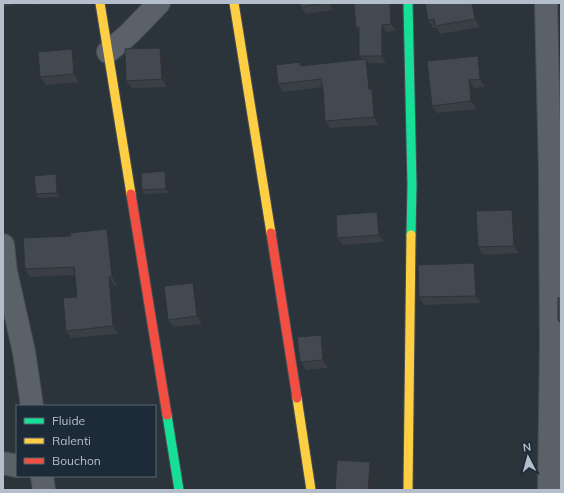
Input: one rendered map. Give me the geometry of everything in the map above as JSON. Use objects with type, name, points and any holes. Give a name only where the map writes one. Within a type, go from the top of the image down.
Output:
[{"type":"street","points":[[100,3],[179,490]]},
{"type":"street","points":[[108,52],[129,34],[160,3]]},
{"type":"street","points":[[234,3],[311,490]]},
{"type":"street","points":[[408,3],[412,185],[408,490]]},
{"type":"street","points":[[546,3],[550,164],[551,347],[549,490]]},
{"type":"street","points":[[3,245],[8,279],[24,352],[32,405]]},
{"type":"street","points":[[3,463],[16,466]]},
{"type":"street","points":[[42,477],[44,490]]},
{"type":"building","points":[[300,3],[327,3],[301,7]]},
{"type":"building","points":[[354,3],[390,3],[391,24],[382,25],[382,56],[359,56],[359,27],[356,28]]},
{"type":"building","points":[[425,3],[472,3],[475,19],[435,26],[434,19],[428,20]]},
{"type":"building","points":[[160,48],[162,79],[126,81],[125,49]]},
{"type":"building","points":[[72,49],[74,74],[40,77],[38,52]]},
{"type":"building","points":[[478,56],[480,79],[469,80],[471,101],[432,106],[427,61]]},
{"type":"building","points":[[366,59],[369,89],[372,89],[374,117],[325,121],[321,79],[278,84],[276,65],[300,62],[300,66]]},
{"type":"building","points":[[165,171],[166,189],[142,190],[141,173]]},
{"type":"building","points":[[56,174],[57,193],[36,194],[34,176]]},
{"type":"building","points":[[512,210],[514,246],[478,247],[476,211]]},
{"type":"building","points":[[377,212],[379,235],[337,238],[336,215]]},
{"type":"building","points":[[107,229],[112,277],[109,277],[113,326],[66,331],[63,298],[77,297],[74,267],[25,269],[23,238],[71,236],[70,233]]},
{"type":"building","points":[[474,263],[476,296],[419,297],[418,265]]},
{"type":"building","points":[[193,283],[197,316],[168,320],[164,286]]},
{"type":"building","points":[[558,298],[561,298],[561,320],[558,320]]},
{"type":"building","points":[[321,335],[323,360],[300,362],[297,337]]},
{"type":"building","points":[[337,460],[370,462],[368,490],[335,490]]},
{"type":"traffic: fast","points":[[408,3],[412,185],[411,235]]},
{"type":"traffic: fast","points":[[167,415],[179,490]]},
{"type":"traffic: slow","points":[[100,3],[131,194]]},
{"type":"traffic: slow","points":[[234,3],[271,233]]},
{"type":"traffic: slow","points":[[408,490],[411,235]]},
{"type":"traffic: slow","points":[[297,398],[311,490]]},
{"type":"traffic: jam","points":[[131,194],[167,415]]},
{"type":"traffic: jam","points":[[271,233],[297,398]]}]
